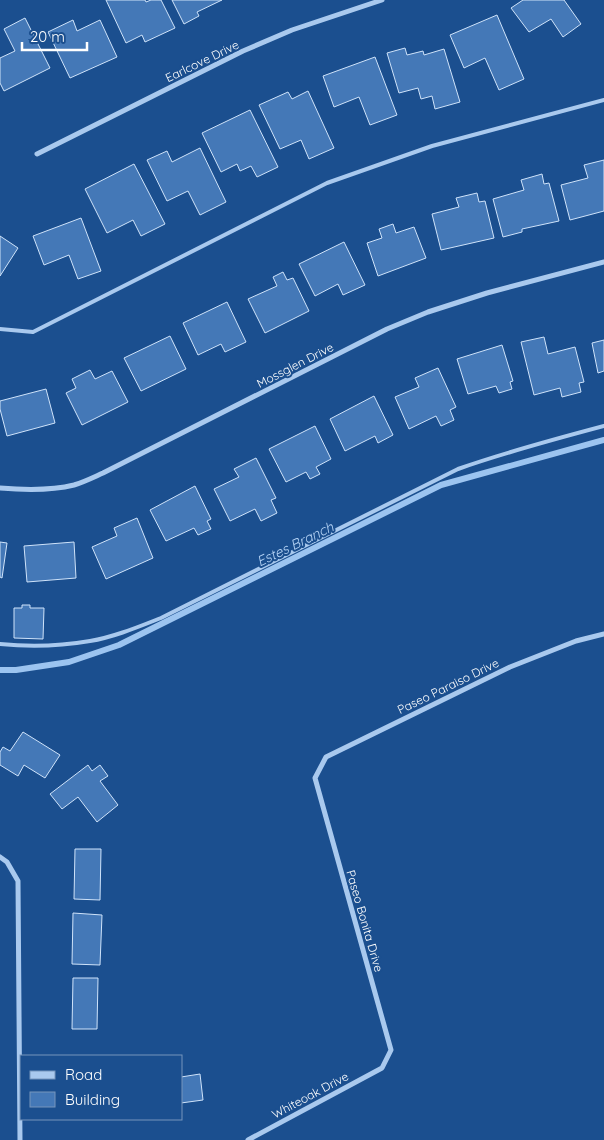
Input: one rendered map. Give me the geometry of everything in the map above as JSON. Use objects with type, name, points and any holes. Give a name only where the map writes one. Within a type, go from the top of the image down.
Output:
[{"type":"street","name":"Earlcove Drive","points":[[36,154],[243,51],[292,30],[382,0]]},
{"type":"street","name":"Mossglen Drive","points":[[0,488],[45,489],[74,485],[112,469],[387,329],[428,312],[487,293],[604,262]]},
{"type":"street","name":"Paseo Paraiso Drive","points":[[315,778],[326,757],[510,667],[576,641],[604,634]]},
{"type":"street","name":"Paseo Bonita Drive","points":[[315,778],[391,1050],[382,1068]]},
{"type":"street","points":[[0,857],[7,862],[18,881],[20,1140]]},
{"type":"street","name":"Whiteoak Drive","points":[[248,1140],[382,1068]]},
{"type":"lane","points":[[0,329],[33,332],[327,183],[432,146],[604,100]]},
{"type":"lane","points":[[0,644],[60,645],[110,636],[138,627],[161,618],[458,469],[531,445],[604,426]]},
{"type":"building","points":[[106,0],[145,0],[146,2],[161,0],[175,28],[145,42],[142,35],[126,43]]},
{"type":"building","points":[[172,0],[222,0],[197,12],[199,16],[184,24]]},
{"type":"building","points":[[523,0],[564,0],[581,24],[563,37],[551,19],[529,32],[511,8]]},
{"type":"building","points":[[497,15],[524,79],[499,90],[485,58],[464,68],[450,35]]},
{"type":"building","points":[[25,18],[50,68],[4,91],[0,83],[0,58],[15,51],[4,29]]},
{"type":"building","points":[[73,20],[77,31],[100,20],[117,57],[70,78],[48,32]]},
{"type":"building","points":[[405,48],[407,55],[423,51],[424,55],[444,49],[460,102],[435,109],[432,96],[421,99],[418,88],[399,93],[387,53]]},
{"type":"building","points":[[375,57],[397,115],[370,125],[359,97],[334,107],[323,76]]},
{"type":"building","points":[[308,91],[334,148],[309,159],[301,140],[280,149],[259,105],[288,92],[292,99]]},
{"type":"building","points":[[250,110],[278,167],[257,177],[251,166],[240,171],[237,164],[221,172],[202,133]]},
{"type":"building","points":[[200,148],[226,202],[200,215],[188,191],[167,201],[147,160],[167,151],[172,162]]},
{"type":"building","points":[[604,160],[604,211],[570,220],[561,185],[588,178],[584,165]]},
{"type":"building","points":[[134,164],[165,224],[141,236],[133,220],[107,233],[85,189]]},
{"type":"building","points":[[542,174],[544,184],[549,183],[559,221],[522,229],[522,232],[503,237],[493,199],[524,190],[521,180]]},
{"type":"building","points":[[477,193],[479,202],[485,201],[494,238],[441,250],[432,214],[459,207],[456,198]]},
{"type":"building","points":[[81,218],[101,271],[78,279],[69,255],[44,265],[33,236]]},
{"type":"building","points":[[393,224],[396,233],[414,227],[426,258],[378,276],[367,243],[382,238],[379,229]]},
{"type":"building","points":[[0,236],[18,248],[0,276]]},
{"type":"building","points":[[344,242],[365,285],[343,295],[338,284],[315,296],[299,264]]},
{"type":"building","points":[[283,272],[287,280],[293,278],[309,311],[265,333],[248,299],[277,286],[273,277]]},
{"type":"building","points":[[227,302],[246,342],[225,352],[221,344],[198,355],[183,323]]},
{"type":"building","points":[[170,336],[186,369],[141,391],[124,358]]},
{"type":"building","points":[[544,337],[548,354],[575,347],[584,382],[579,383],[581,392],[562,397],[560,388],[534,395],[521,342]]},
{"type":"building","points":[[604,340],[604,371],[598,373],[592,343]]},
{"type":"building","points":[[502,345],[513,381],[510,382],[512,389],[499,393],[496,386],[468,394],[457,359]]},
{"type":"building","points":[[438,368],[456,407],[450,410],[454,420],[441,426],[436,416],[409,429],[395,397],[419,387],[415,378]]},
{"type":"building","points":[[90,370],[95,379],[112,371],[128,402],[82,425],[66,393],[76,388],[72,379]]},
{"type":"building","points":[[46,389],[55,423],[7,436],[0,409],[0,401]]},
{"type":"building","points":[[374,396],[393,435],[378,443],[375,436],[345,451],[330,419]]},
{"type":"building","points":[[315,426],[331,459],[316,467],[320,474],[310,479],[306,472],[286,482],[269,449]]},
{"type":"building","points":[[256,458],[276,498],[271,500],[277,513],[261,521],[255,509],[230,521],[214,489],[239,477],[234,469]]},
{"type":"building","points":[[195,486],[211,519],[207,521],[211,529],[198,535],[194,528],[166,541],[150,510]]},
{"type":"building","points":[[137,518],[153,558],[106,579],[92,547],[117,536],[114,528]]},
{"type":"building","points":[[0,542],[7,543],[2,578],[0,577]]},
{"type":"building","points":[[74,542],[76,578],[27,582],[24,546]]},
{"type":"building","points":[[22,605],[30,605],[30,608],[44,608],[43,639],[14,638],[14,608],[22,608]]},
{"type":"building","points":[[23,732],[60,755],[45,778],[24,765],[18,776],[0,765],[0,752],[3,747],[10,751]]},
{"type":"building","points":[[88,765],[92,771],[100,765],[108,776],[100,781],[118,805],[97,822],[78,797],[62,809],[50,794]]},
{"type":"building","points":[[75,849],[101,849],[100,900],[74,899]]},
{"type":"building","points":[[73,913],[102,915],[100,965],[72,964]]},
{"type":"building","points":[[73,978],[98,978],[97,1029],[72,1029]]},
{"type":"building","points":[[200,1074],[203,1100],[182,1103],[182,1077]]},
{"type":"waterway","name":"Estes Branch","points":[[0,670],[16,670],[69,662],[119,645],[441,485],[604,440]]}]
